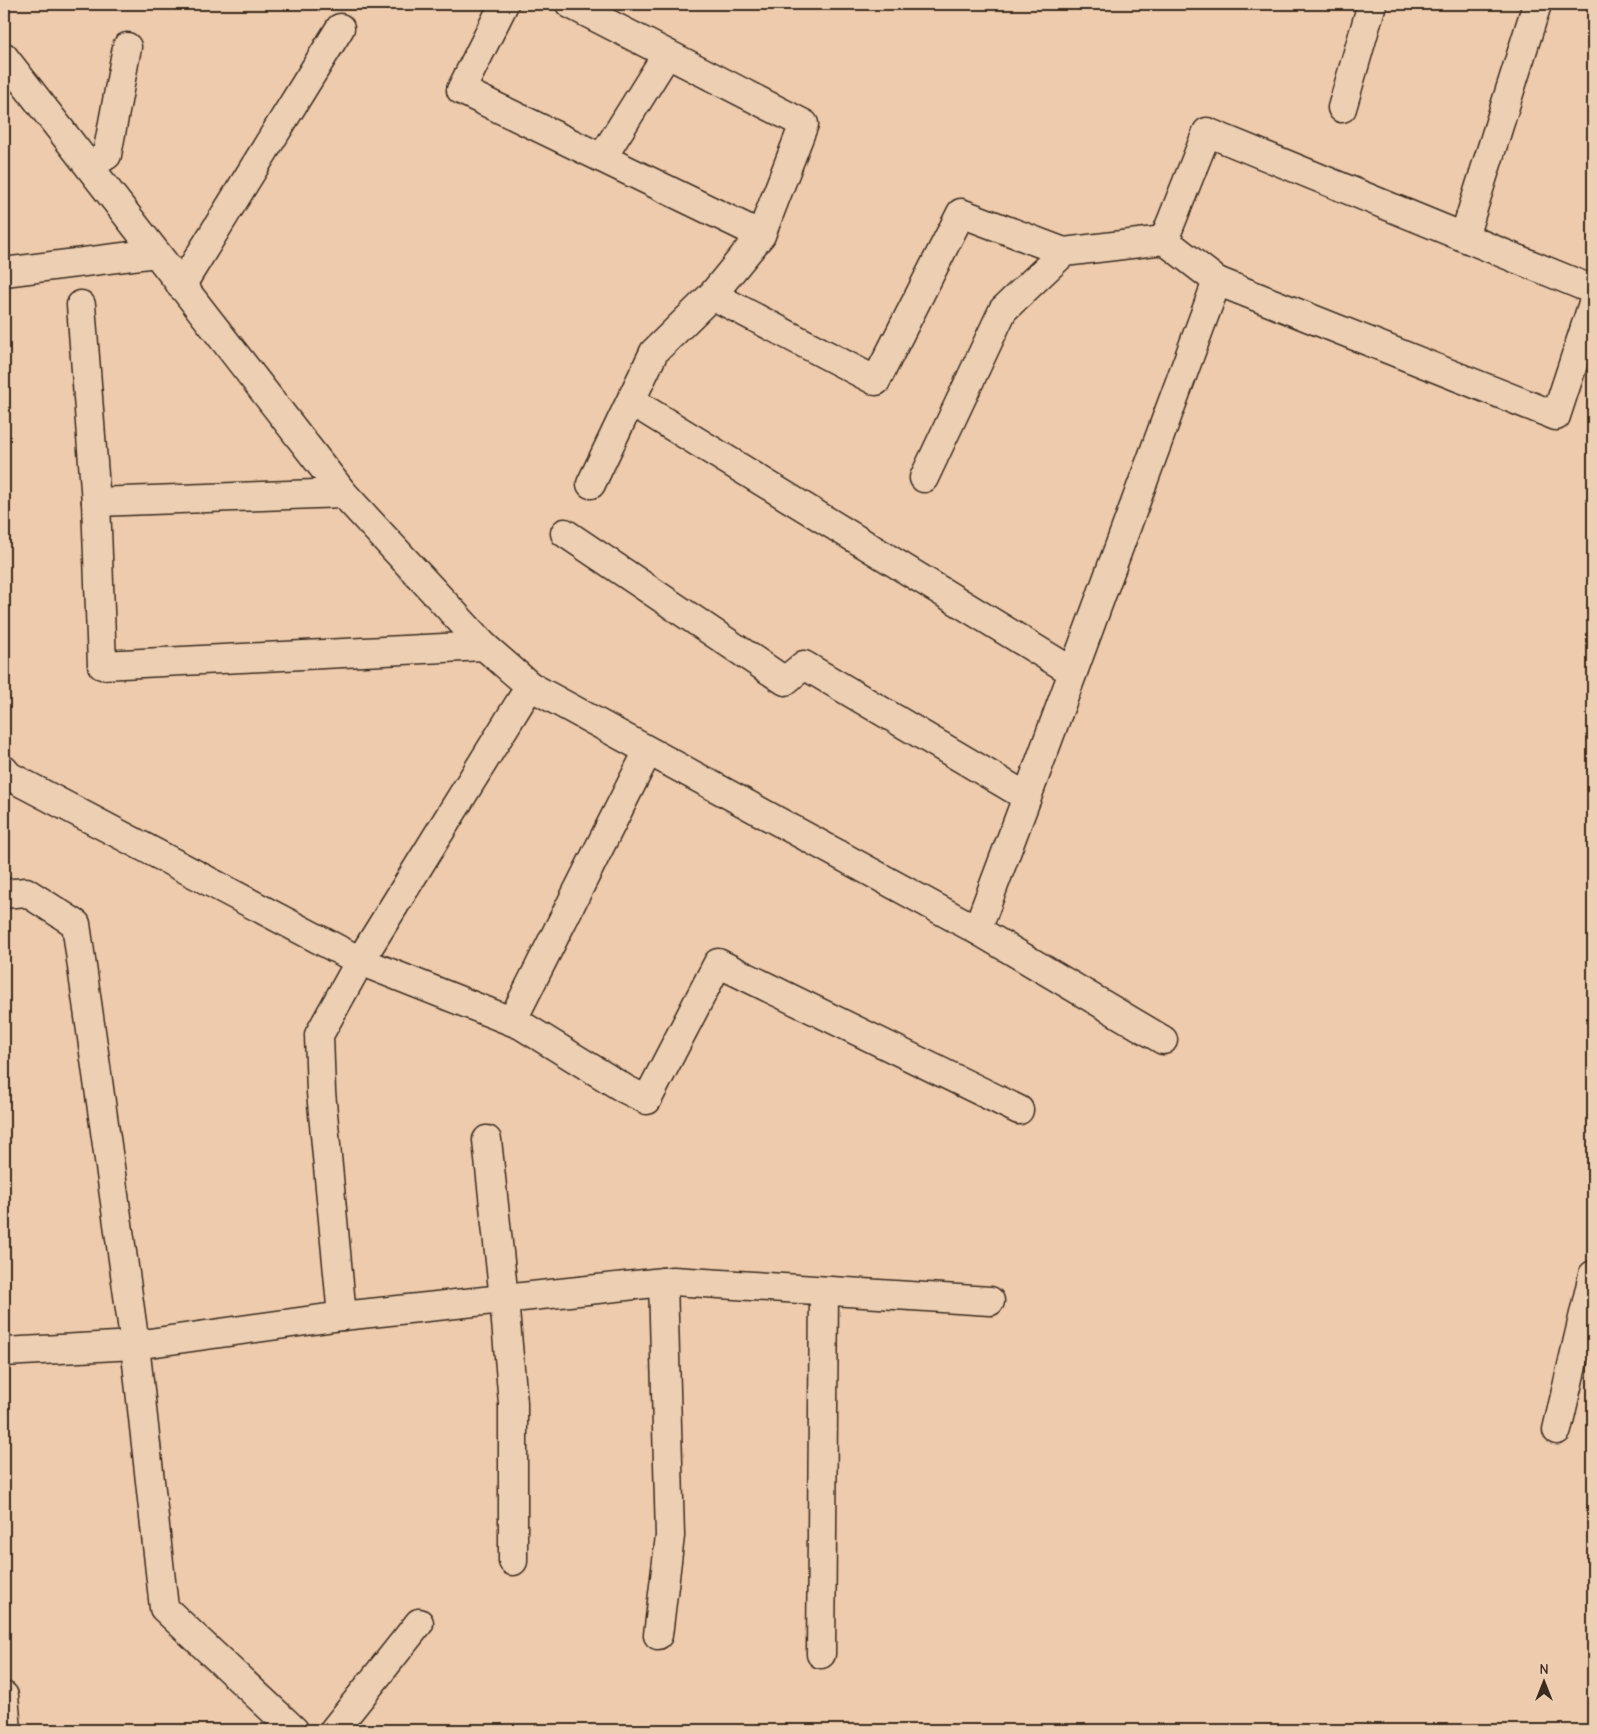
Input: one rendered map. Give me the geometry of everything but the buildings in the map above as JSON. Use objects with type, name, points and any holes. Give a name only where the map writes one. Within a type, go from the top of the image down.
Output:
[{"type":"street","points":[[504,4],[461,90],[761,235]]},
{"type":"street","points":[[570,4],[804,124],[761,235],[712,295],[654,352],[591,484]]},
{"type":"street","points":[[1342,108],[1372,4]]},
{"type":"street","points":[[1464,237],[1537,4]]},
{"type":"street","points":[[181,286],[340,28]]},
{"type":"street","points":[[88,166],[107,155],[127,47]]},
{"type":"street","points":[[602,158],[667,54]]},
{"type":"street","points":[[6,63],[343,493],[484,646],[530,686],[977,930],[1163,1040]]},
{"type":"street","points":[[1164,240],[1207,132],[1593,290]]},
{"type":"street","points":[[712,295],[876,381],[961,213],[1064,252],[1164,240],[1217,281],[1556,416],[1593,303]]},
{"type":"street","points":[[924,478],[1003,310],[1064,252]]},
{"type":"street","points":[[4,272],[156,253]]},
{"type":"street","points":[[977,930],[1217,281]]},
{"type":"street","points":[[81,305],[96,502],[102,665],[484,646]]},
{"type":"street","points":[[631,401],[1073,672]]},
{"type":"street","points":[[96,502],[343,493]]},
{"type":"street","points":[[565,533],[785,681],[804,665],[1027,797]]},
{"type":"street","points":[[342,1316],[320,1092],[319,1035],[360,961],[530,686]]},
{"type":"street","points":[[512,1021],[648,751]]},
{"type":"street","points":[[4,770],[9,776],[360,961],[512,1021],[625,1089],[647,1100],[718,963],[1019,1110]]},
{"type":"street","points":[[4,894],[26,892],[76,924],[135,1345],[164,1608],[294,1730]]},
{"type":"street","points":[[487,1140],[513,1402],[513,1562]]},
{"type":"street","points":[[1557,1430],[1593,1275]]},
{"type":"street","points":[[4,1352],[135,1345],[342,1316],[673,1281],[990,1301]]},
{"type":"street","points":[[658,1635],[670,1536],[663,1282]]},
{"type":"street","points":[[821,1654],[824,1291]]},
{"type":"street","points":[[334,1730],[419,1623]]},
{"type":"street","points":[[4,1696],[7,1730]]}]
